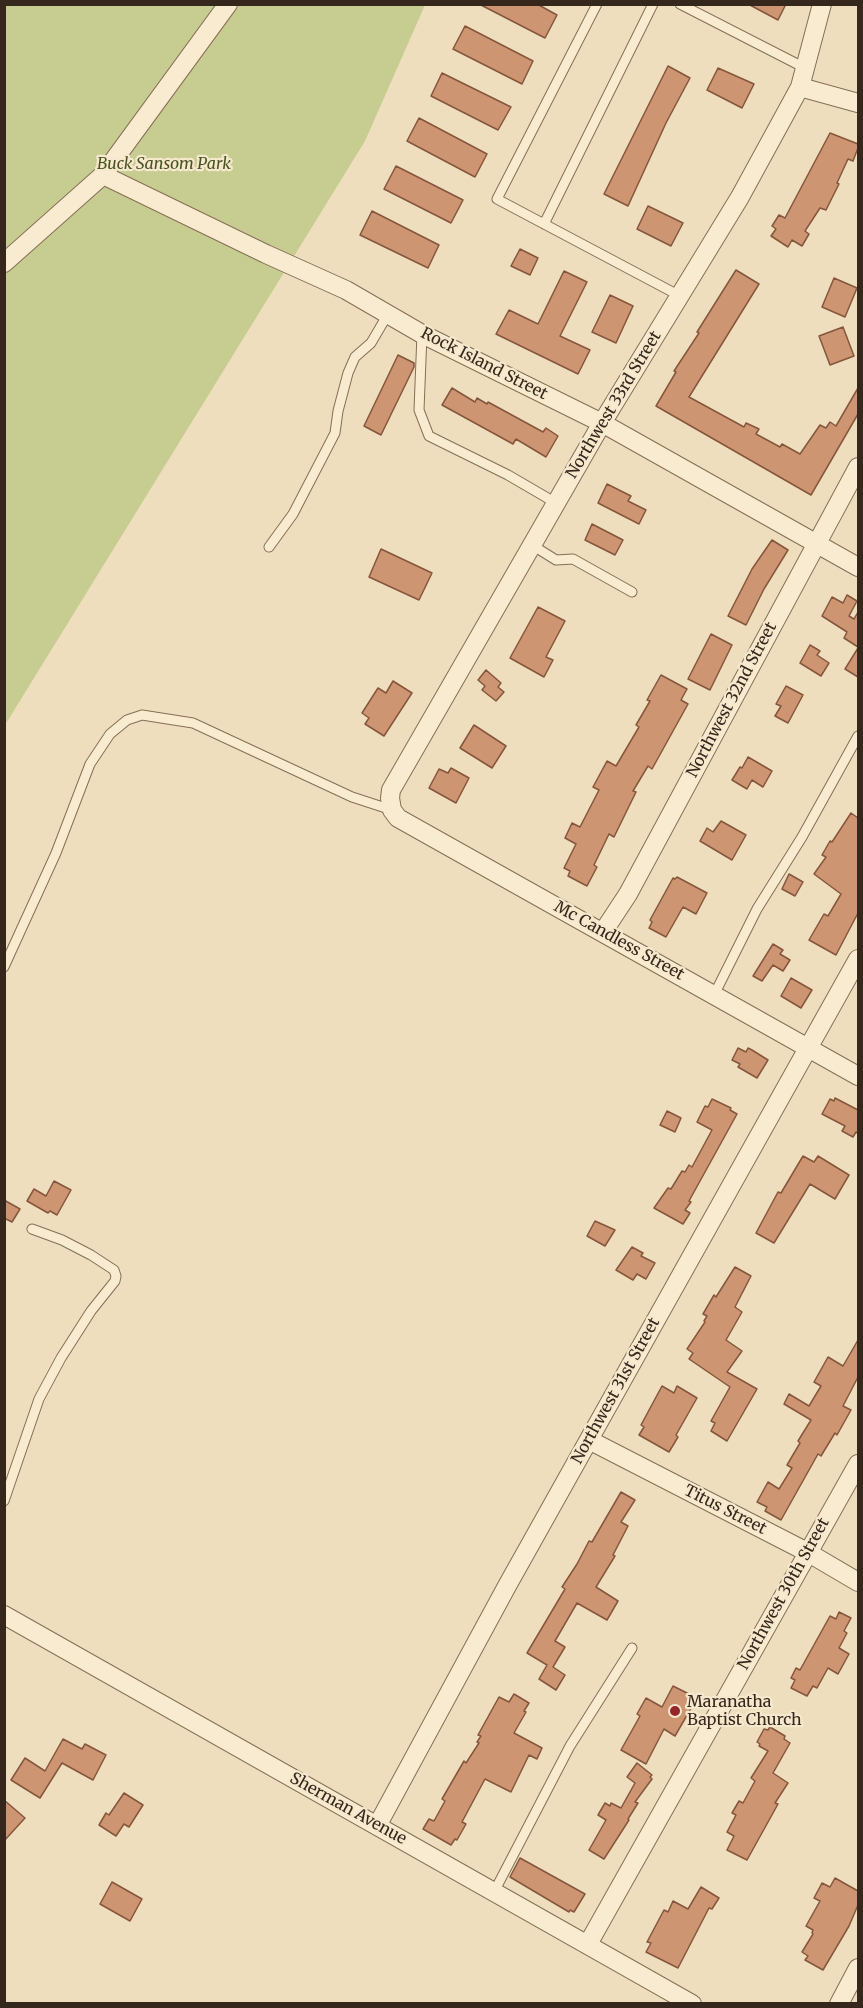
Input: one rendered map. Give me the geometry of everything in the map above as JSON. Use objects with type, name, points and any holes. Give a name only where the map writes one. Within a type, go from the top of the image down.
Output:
[{"type":"street","points":[[4,263],[103,175],[228,4]]},
{"type":"street","name":"Northwest 33rd Street","points":[[391,804],[391,790],[602,423],[740,197],[801,87],[822,4]]},
{"type":"street","points":[[801,87],[858,103]]},
{"type":"street","name":"Rock Island Street","points":[[103,175],[346,290],[422,334],[602,423],[858,567]]},
{"type":"street","name":"Northwest 32nd Street","points":[[603,932],[628,894],[858,467]]},
{"type":"street","name":"Mc Candless Street","points":[[391,804],[398,818],[858,1076]]},
{"type":"street","name":"Northwest 31st Street","points":[[376,1826],[507,1586],[858,959]]},
{"type":"street","name":"Titus Street","points":[[589,1440],[807,1552],[858,1582]]},
{"type":"street","name":"Northwest 30th Street","points":[[588,1944],[858,1464]]},
{"type":"street","name":"Sherman Avenue","points":[[4,1615],[692,2004]]},
{"type":"street","points":[[839,2004],[858,1968]]},
{"type":"lane","points":[[597,4],[497,199],[680,296]]},
{"type":"lane","points":[[544,224],[653,4]]},
{"type":"lane","points":[[680,4],[805,68]]},
{"type":"lane","points":[[269,547],[293,514],[335,433],[338,411],[348,373],[355,357],[371,343],[388,314]]},
{"type":"lane","points":[[422,334],[419,410],[429,436],[556,503]]},
{"type":"lane","points":[[532,545],[556,560],[573,559],[632,592]]},
{"type":"lane","points":[[4,967],[56,853],[90,764],[110,734],[127,720],[142,715],[193,723],[343,794],[391,804]]},
{"type":"lane","points":[[714,995],[757,909],[802,837],[858,735]]},
{"type":"lane","points":[[4,1501],[39,1399],[90,1311],[115,1281],[116,1276],[114,1270],[91,1255],[62,1240],[32,1229]]},
{"type":"lane","points":[[494,1892],[570,1746],[632,1648]]},
{"type":"green space","name":"Buck Sansom Park","points":[[5,5],[425,5],[365,141],[5,725]]},
{"type":"building","points":[[479,4],[537,4],[557,15],[545,38]]},
{"type":"building","points":[[748,4],[786,4],[778,20]]},
{"type":"building","points":[[465,26],[533,61],[522,84],[453,49]]},
{"type":"building","points":[[668,66],[690,78],[666,123],[628,206],[604,194]]},
{"type":"building","points":[[718,68],[754,84],[742,108],[707,90]]},
{"type":"building","points":[[442,73],[511,107],[498,130],[431,96]]},
{"type":"building","points":[[419,118],[487,154],[475,177],[407,141]]},
{"type":"building","points":[[830,133],[858,144],[858,148],[853,161],[848,159],[826,210],[820,208],[805,231],[809,234],[802,246],[792,240],[788,247],[771,236],[776,229],[772,226],[779,215],[785,218]]},
{"type":"building","points":[[396,166],[463,200],[451,223],[384,189]]},
{"type":"building","points":[[648,206],[683,223],[671,246],[637,229]]},
{"type":"building","points":[[372,211],[439,245],[428,268],[360,235]]},
{"type":"building","points":[[520,249],[538,258],[530,275],[511,266]]},
{"type":"building","points":[[736,270],[759,284],[689,397],[744,427],[746,423],[759,429],[756,434],[780,447],[782,444],[800,454],[820,425],[826,428],[830,422],[836,426],[858,388],[858,414],[811,495],[656,406],[676,372],[674,371]]},
{"type":"building","points":[[564,271],[587,282],[560,336],[590,350],[578,374],[496,334],[509,310],[538,324]]},
{"type":"building","points":[[834,278],[857,288],[845,317],[822,307]]},
{"type":"building","points":[[610,295],[633,306],[616,343],[592,332]]},
{"type":"building","points":[[843,327],[854,356],[830,365],[819,336]]},
{"type":"building","points":[[398,355],[414,363],[414,367],[381,435],[364,426]]},
{"type":"building","points":[[452,388],[475,402],[477,398],[487,404],[488,402],[543,432],[546,428],[558,436],[546,457],[516,439],[513,444],[442,405]]},
{"type":"building","points":[[607,484],[631,496],[628,501],[646,510],[639,524],[598,503]]},
{"type":"building","points":[[592,524],[623,540],[615,555],[585,540]]},
{"type":"building","points":[[772,540],[788,550],[764,589],[746,625],[728,616],[752,569]]},
{"type":"building","points":[[381,549],[432,573],[419,600],[369,577]]},
{"type":"building","points":[[847,595],[857,601],[849,616],[854,619],[858,612],[858,647],[844,638],[847,632],[822,616],[832,597],[843,603]]},
{"type":"building","points":[[538,607],[565,621],[546,657],[553,660],[544,677],[510,658]]},
{"type":"building","points":[[711,634],[732,645],[710,690],[688,679]]},
{"type":"building","points":[[810,645],[820,651],[817,655],[829,663],[821,676],[800,663]]},
{"type":"building","points":[[858,648],[858,677],[845,669]]},
{"type":"building","points":[[486,670],[501,683],[498,687],[504,692],[496,701],[482,690],[485,686],[478,680]]},
{"type":"building","points":[[661,675],[687,689],[681,700],[688,704],[652,769],[648,766],[633,791],[636,792],[614,837],[609,834],[594,865],[597,867],[587,886],[568,876],[570,871],[564,868],[576,844],[565,838],[572,823],[580,827],[599,790],[593,787],[607,761],[616,766],[639,727],[636,725]]},
{"type":"building","points":[[393,681],[412,693],[384,736],[365,724],[369,718],[362,713],[378,688],[386,693]]},
{"type":"building","points":[[786,686],[803,695],[788,723],[775,716],[781,706],[776,704]]},
{"type":"building","points":[[474,725],[506,746],[492,768],[460,748]]},
{"type":"building","points":[[748,757],[772,771],[763,787],[752,780],[747,789],[732,780]]},
{"type":"building","points":[[451,768],[469,778],[456,803],[429,788],[439,769],[448,773]]},
{"type":"building","points":[[851,813],[858,818],[858,913],[836,955],[809,940],[824,914],[828,916],[841,894],[814,874],[826,857],[822,855],[830,841],[832,842]]},
{"type":"building","points":[[721,821],[746,835],[732,860],[700,841],[707,828],[713,832]]},
{"type":"building","points":[[789,874],[803,882],[795,896],[782,889]]},
{"type":"building","points":[[677,877],[707,893],[696,914],[683,907],[666,937],[649,928],[652,922],[650,920],[673,878]]},
{"type":"building","points":[[773,944],[783,950],[780,954],[790,960],[783,971],[773,965],[762,981],[753,976]]},
{"type":"building","points":[[791,978],[812,990],[801,1008],[781,996]]},
{"type":"building","points":[[738,1048],[746,1052],[748,1048],[768,1060],[757,1078],[738,1067],[740,1064],[732,1060]]},
{"type":"building","points":[[835,1098],[858,1110],[858,1133],[856,1132],[853,1137],[842,1131],[845,1126],[822,1114],[830,1099],[834,1101]]},
{"type":"building","points":[[712,1099],[731,1108],[730,1110],[737,1114],[689,1201],[691,1202],[685,1210],[690,1213],[683,1224],[654,1208],[668,1188],[671,1189],[682,1171],[685,1172],[689,1165],[692,1167],[712,1130],[697,1122],[705,1106],[708,1107]]},
{"type":"building","points":[[667,1111],[681,1118],[675,1132],[660,1125]]},
{"type":"building","points":[[803,1156],[814,1162],[818,1156],[849,1175],[835,1199],[810,1184],[774,1243],[756,1233],[778,1192],[781,1193]]},
{"type":"building","points":[[54,1181],[71,1190],[57,1215],[50,1211],[48,1213],[27,1201],[34,1189],[46,1196]]},
{"type":"building","points":[[4,1200],[20,1209],[12,1222],[4,1218]]},
{"type":"building","points":[[595,1221],[615,1230],[605,1246],[587,1236]]},
{"type":"building","points":[[632,1247],[643,1253],[641,1256],[655,1263],[646,1279],[637,1274],[633,1280],[616,1270]]},
{"type":"building","points":[[735,1267],[751,1276],[735,1307],[742,1312],[726,1340],[742,1351],[727,1372],[757,1389],[727,1441],[711,1431],[715,1423],[711,1421],[730,1387],[689,1359],[693,1353],[687,1349],[705,1322],[707,1316],[703,1314],[714,1295],[716,1297]]},
{"type":"building","points":[[858,1340],[858,1377],[843,1406],[851,1410],[837,1435],[835,1433],[821,1456],[818,1454],[781,1520],[765,1511],[767,1507],[757,1502],[768,1482],[779,1489],[792,1468],[787,1465],[800,1443],[798,1441],[811,1420],[784,1404],[789,1394],[809,1406],[821,1386],[814,1382],[828,1357],[843,1366]]},
{"type":"building","points":[[662,1386],[674,1393],[677,1386],[697,1398],[669,1452],[639,1435],[644,1427],[641,1425]]},
{"type":"building","points":[[621,1492],[635,1500],[621,1522],[628,1526],[613,1555],[615,1556],[596,1587],[618,1601],[607,1620],[577,1603],[555,1641],[565,1647],[553,1667],[565,1675],[556,1690],[539,1679],[547,1665],[527,1653],[565,1589],[562,1587]]},
{"type":"building","points":[[839,1612],[851,1618],[844,1631],[847,1633],[839,1648],[849,1654],[838,1674],[828,1668],[817,1688],[813,1686],[807,1696],[791,1688],[795,1680],[791,1678],[796,1668],[800,1670],[830,1616],[836,1619]]},
{"type":"building","points":[[673,1686],[697,1698],[675,1736],[664,1729],[646,1764],[621,1750],[640,1716],[637,1714],[646,1698],[662,1707]]},
{"type":"building","points":[[514,1694],[529,1703],[514,1733],[542,1748],[537,1759],[529,1755],[511,1792],[485,1779],[462,1822],[466,1824],[457,1840],[455,1839],[451,1845],[423,1829],[429,1819],[434,1821],[445,1801],[442,1799],[464,1761],[466,1763],[479,1743],[477,1742],[481,1736],[478,1735],[499,1697],[509,1702]]},
{"type":"building","points":[[770,1727],[785,1736],[784,1739],[790,1743],[773,1773],[788,1783],[775,1803],[778,1804],[747,1860],[727,1850],[734,1836],[727,1832],[736,1815],[732,1813],[739,1801],[743,1803],[755,1781],[751,1778],[768,1751],[759,1746],[757,1742],[764,1729],[768,1730]]},
{"type":"building","points":[[63,1739],[82,1749],[85,1744],[106,1755],[93,1780],[62,1763],[40,1798],[11,1780],[25,1758],[45,1771]]},
{"type":"building","points":[[637,1763],[652,1775],[650,1777],[652,1779],[635,1802],[638,1803],[629,1820],[604,1859],[589,1850],[606,1820],[598,1815],[605,1803],[621,1808],[635,1783],[627,1777]]},
{"type":"building","points":[[124,1793],[143,1805],[129,1827],[124,1824],[116,1836],[99,1825],[106,1813],[109,1815]]},
{"type":"building","points":[[4,1800],[25,1818],[4,1841]]},
{"type":"building","points":[[520,1858],[585,1894],[574,1912],[570,1910],[569,1912],[510,1877]]},
{"type":"building","points":[[835,1878],[858,1891],[858,1905],[849,1926],[823,1970],[805,1960],[808,1956],[802,1952],[813,1934],[813,1930],[806,1926],[820,1901],[814,1898],[822,1883],[830,1887]]},
{"type":"building","points":[[112,1882],[142,1899],[130,1921],[100,1904]]},
{"type":"building","points":[[701,1887],[719,1898],[712,1909],[709,1908],[678,1968],[646,1952],[651,1943],[647,1942],[664,1910],[668,1912],[673,1901],[688,1909]]},
{"type":"place","name":"Maranatha Baptist Church","points":[[675,1711]]}]
